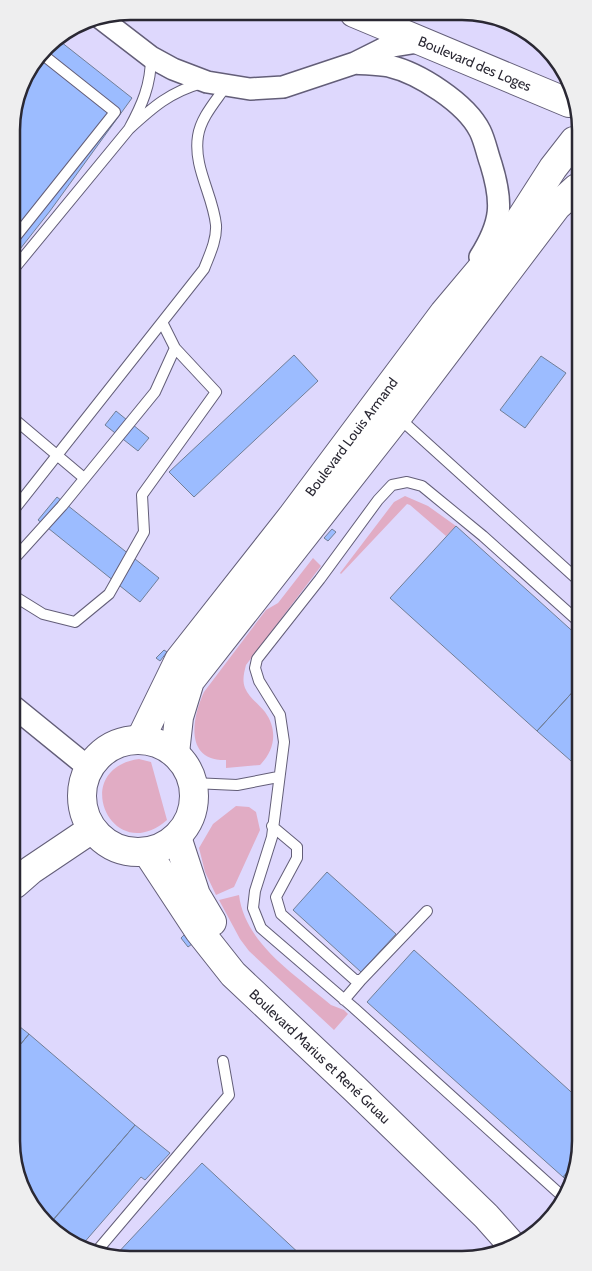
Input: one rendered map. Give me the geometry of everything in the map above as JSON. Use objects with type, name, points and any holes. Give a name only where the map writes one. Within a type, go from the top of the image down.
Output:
[{"type":"main road","name":"Boulevard des Loges","points":[[372,20],[566,96]]},
{"type":"main road","points":[[569,107],[567,116],[572,135]]},
{"type":"main road","name":"Boulevard Louis Armand","points":[[140,740],[179,660],[281,530],[444,313],[512,232],[553,168],[572,147]]},
{"type":"main road","name":"Boulevard Louis Armand","points":[[175,753],[181,704],[190,681],[398,416],[557,206],[572,192]]},
{"type":"main road","points":[[140,740],[158,744],[175,753],[186,767],[193,783],[194,803],[188,822],[177,837],[163,847],[147,852],[131,852],[116,848],[103,840],[92,829],[85,815],[82,799],[83,783],[89,768],[98,756],[110,747],[124,742],[140,740]]},
{"type":"main road","points":[[20,879],[92,829]]},
{"type":"main road","name":"Boulevard Marius et René Gruau","points":[[177,837],[196,895],[221,938],[240,964],[465,1176],[521,1233]]},
{"type":"main road","name":"Boulevard Marius et René Gruau","points":[[147,852],[199,931],[233,974],[343,1077],[486,1216],[508,1241]]},
{"type":"street","points":[[106,23],[151,57],[173,69],[217,84],[250,89],[283,87],[355,63],[386,47],[424,41]]},
{"type":"street","points":[[355,63],[390,66],[430,84],[456,104],[481,131],[499,190],[497,223],[491,238],[444,313]]},
{"type":"street","points":[[20,712],[89,768]]},
{"type":"lane","points":[[128,129],[145,98],[151,75],[151,57]]},
{"type":"lane","points":[[20,231],[115,112],[47,58]]},
{"type":"lane","points":[[20,261],[128,129],[159,102],[184,88],[217,84],[198,136],[200,167],[210,196],[216,227],[212,250],[195,283],[20,502]]},
{"type":"lane","points":[[20,600],[43,614],[75,622],[109,594],[144,532],[142,495],[216,392],[175,348],[163,324]]},
{"type":"lane","points":[[20,552],[62,506],[156,392],[175,348]]},
{"type":"lane","points":[[398,416],[572,575]]},
{"type":"lane","points":[[20,424],[84,478]]},
{"type":"lane","points":[[559,1193],[261,928],[253,908],[255,891],[272,837],[278,777],[284,742],[280,715],[259,681],[255,668],[257,659],[320,580],[378,500],[392,485],[407,482],[422,486],[483,536],[572,617]]},
{"type":"lane","points":[[193,783],[237,785],[278,777]]},
{"type":"lane","points":[[272,826],[296,847],[297,858],[276,897],[277,906],[281,914],[355,980],[361,980]]},
{"type":"lane","points":[[344,1000],[427,911]]},
{"type":"lane","points":[[101,1247],[229,1095],[223,1061]]},
{"type":"shaded area","points":[[462,20],[483,22],[510,31],[529,43],[549,63],[564,88],[571,116],[572,130],[572,1148],[564,1183],[553,1202],[534,1224],[504,1243],[476,1250],[462,1251],[123,1251],[95,1245],[82,1240],[63,1228],[43,1208],[28,1183],[21,1155],[20,1141],[20,123],[28,88],[47,58],[58,47],[88,28],[116,21]]},
{"type":"shaded area","points":[[405,496],[428,506],[456,526],[446,536],[407,504],[341,574],[394,502]]},
{"type":"shaded area","points":[[313,558],[321,566],[246,665],[244,676],[245,688],[269,719],[273,733],[272,746],[260,765],[226,768],[226,760],[213,758],[203,753],[197,746],[195,736],[196,714],[204,692],[266,610],[278,603]]},
{"type":"shaded area","points":[[139,759],[151,762],[167,820],[147,832],[129,832],[115,824],[106,811],[102,795],[106,780],[118,766]]},
{"type":"shaded area","points":[[236,806],[249,807],[256,812],[260,830],[234,887],[216,895],[205,872],[199,848],[213,824]]},
{"type":"shaded area","points":[[239,895],[243,913],[251,929],[274,957],[331,1005],[344,1010],[348,1014],[334,1030],[249,951],[240,939],[219,900]]},
{"type":"building","points":[[63,43],[132,98],[20,249],[20,123],[22,109],[28,88],[39,69],[47,58]]},
{"type":"building","points":[[294,355],[318,381],[194,497],[169,472]]},
{"type":"building","points":[[541,356],[566,373],[525,428],[500,410]]},
{"type":"building","points":[[116,411],[149,438],[138,451],[105,425]]},
{"type":"building","points":[[57,497],[159,578],[140,602],[38,520]]},
{"type":"building","points":[[456,526],[572,631],[572,693],[537,731],[390,598]]},
{"type":"building","points":[[332,529],[336,532],[328,541],[324,538]]},
{"type":"building","points":[[164,650],[167,652],[160,661],[156,658]]},
{"type":"building","points":[[572,693],[572,762],[537,731]]},
{"type":"building","points":[[327,872],[396,934],[361,972],[293,910]]},
{"type":"building","points":[[184,935],[192,944],[188,947],[181,938]]},
{"type":"building","points":[[414,950],[572,1093],[572,1148],[567,1173],[563,1177],[367,1002]]},
{"type":"building","points":[[20,1027],[29,1034],[20,1045]]},
{"type":"building","points":[[29,1034],[135,1125],[53,1220],[43,1208],[28,1183],[21,1155],[20,1045]]},
{"type":"building","points":[[135,1125],[170,1153],[145,1180],[141,1177],[85,1241],[53,1220]]},
{"type":"building","points":[[202,1163],[297,1251],[123,1251],[120,1251]]}]
